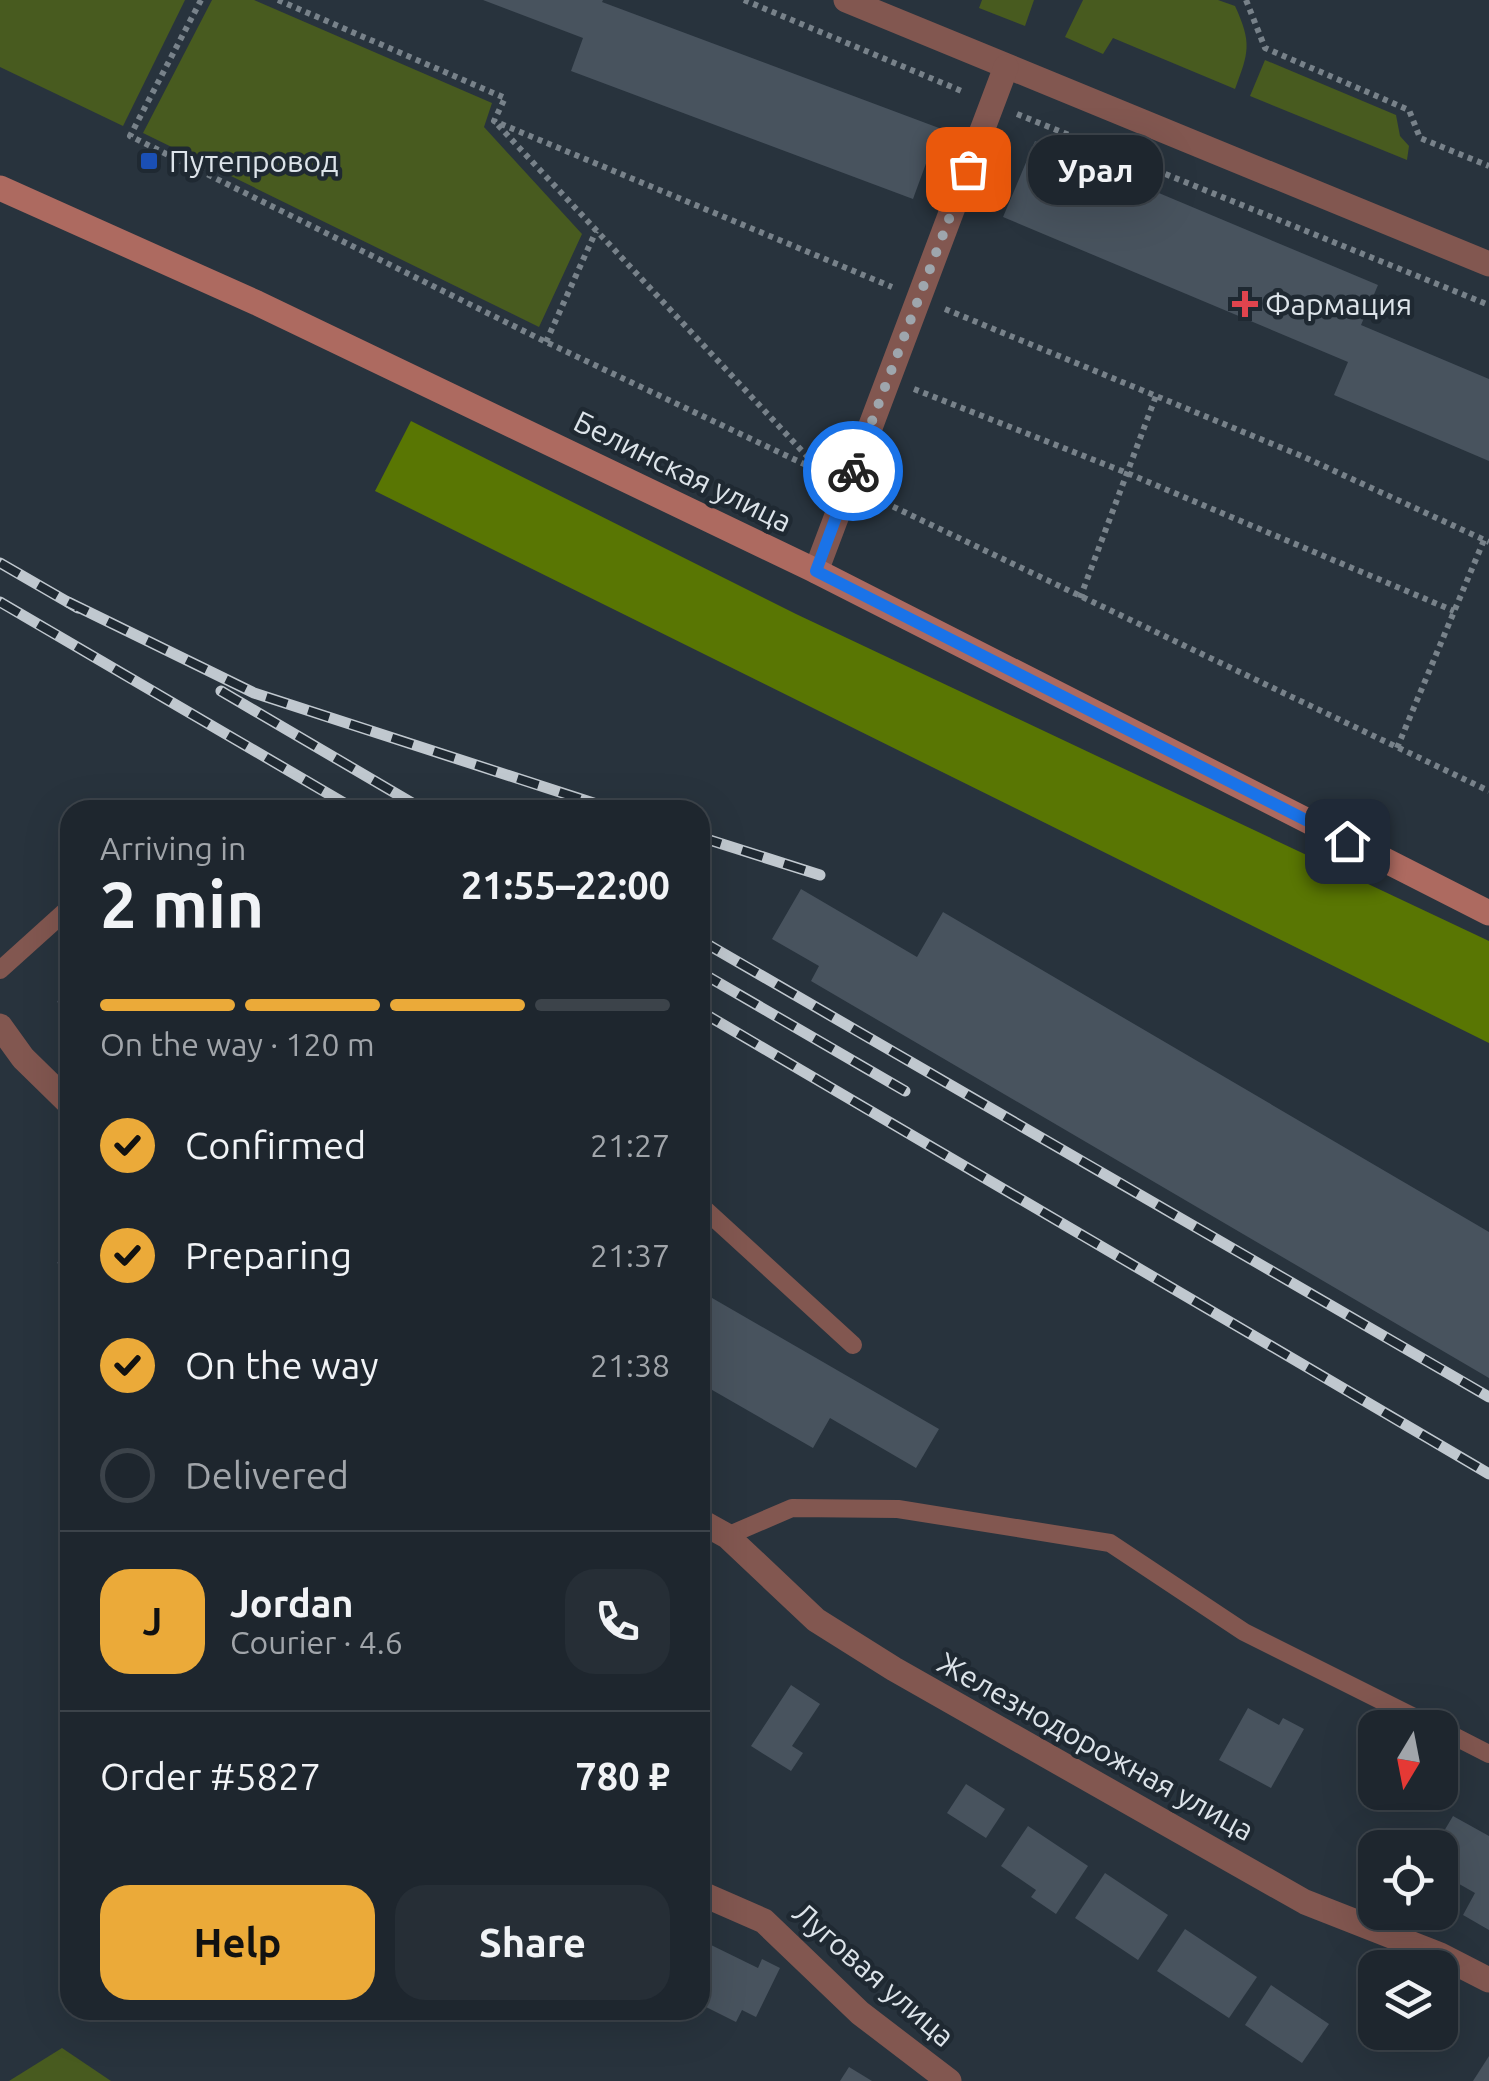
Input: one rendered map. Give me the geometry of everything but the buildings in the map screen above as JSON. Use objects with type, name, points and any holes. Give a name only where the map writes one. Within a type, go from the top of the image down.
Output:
[{"type":"main road","name":"Белинская улица","points":[[0,188],[257,303],[816,571],[1489,913]]},
{"type":"street","points":[[846,0],[1489,264]]},
{"type":"street","points":[[816,571],[1006,67]]},
{"type":"street","points":[[0,1026],[23,1058],[60,1094]]},
{"type":"street","name":"Железнодорожная улица","points":[[710,1527],[727,1536],[816,1620],[894,1669],[1306,1902],[1440,1955],[1489,1980]]},
{"type":"street","name":"Луговая улица","points":[[710,1897],[764,1921],[860,2013],[949,2081]]},
{"type":"lane","points":[[0,970],[60,916]]},
{"type":"lane","points":[[710,1214],[853,1345]]},
{"type":"lane","points":[[727,1536],[792,1508],[898,1510],[1110,1544],[1244,1632],[1402,1710]]},
{"type":"lane","points":[[1458,1738],[1489,1754]]},
{"type":"path","points":[[201,0],[130,136],[546,342],[1489,791]]},
{"type":"path","points":[[278,0],[504,98],[494,121]]},
{"type":"path","points":[[744,0],[1489,305]]},
{"type":"path","points":[[1246,0],[1265,48],[1409,110],[1420,138],[1489,166]]},
{"type":"path","points":[[494,121],[822,473]]},
{"type":"path","points":[[494,121],[1304,457],[1486,541],[1397,748]]},
{"type":"path","points":[[546,342],[596,231]]},
{"type":"path","points":[[889,378],[1127,472],[1454,611]]},
{"type":"path","points":[[1080,598],[1156,396]]},
{"type":"green space","points":[[0,0],[185,0],[123,126],[0,67]]},
{"type":"green space","points":[[212,0],[254,0],[492,103],[484,127],[582,234],[539,327],[143,133]]},
{"type":"green space","points":[[982,0],[1034,0],[1025,26],[979,8]]},
{"type":"green space","points":[[1083,0],[1218,0],[1235,6],[1247,48],[1235,89],[1113,38],[1103,54],[1065,37]]},
{"type":"green space","points":[[1265,60],[1396,115],[1400,136],[1409,146],[1407,160],[1250,96]]},
{"type":"green space","points":[[411,421],[796,614],[1489,941],[1489,1043],[375,491]]},
{"type":"green space","points":[[62,2048],[111,2081],[9,2081]]},
{"type":"railway","points":[[0,563],[78,608]]},
{"type":"railway","points":[[0,602],[339,800]]},
{"type":"railway","points":[[68,602],[254,693],[584,800]]},
{"type":"railway","points":[[221,691],[407,800]]},
{"type":"railway","points":[[710,840],[820,875]]},
{"type":"railway","points":[[710,946],[1489,1397]]},
{"type":"railway","points":[[710,978],[905,1091]]},
{"type":"railway","points":[[710,1017],[1489,1474]]},
{"type":"way so far","points":[[853,471],[968,169]]},
{"type":"place","name":"Путепровод","points":[[149,161]]},
{"type":"place","name":"Урал","points":[[968,169]]},
{"type":"place","name":"Фармация","points":[[1245,304]]},
{"type":"route","points":[[853,471],[816,571],[1347,841]]}]
